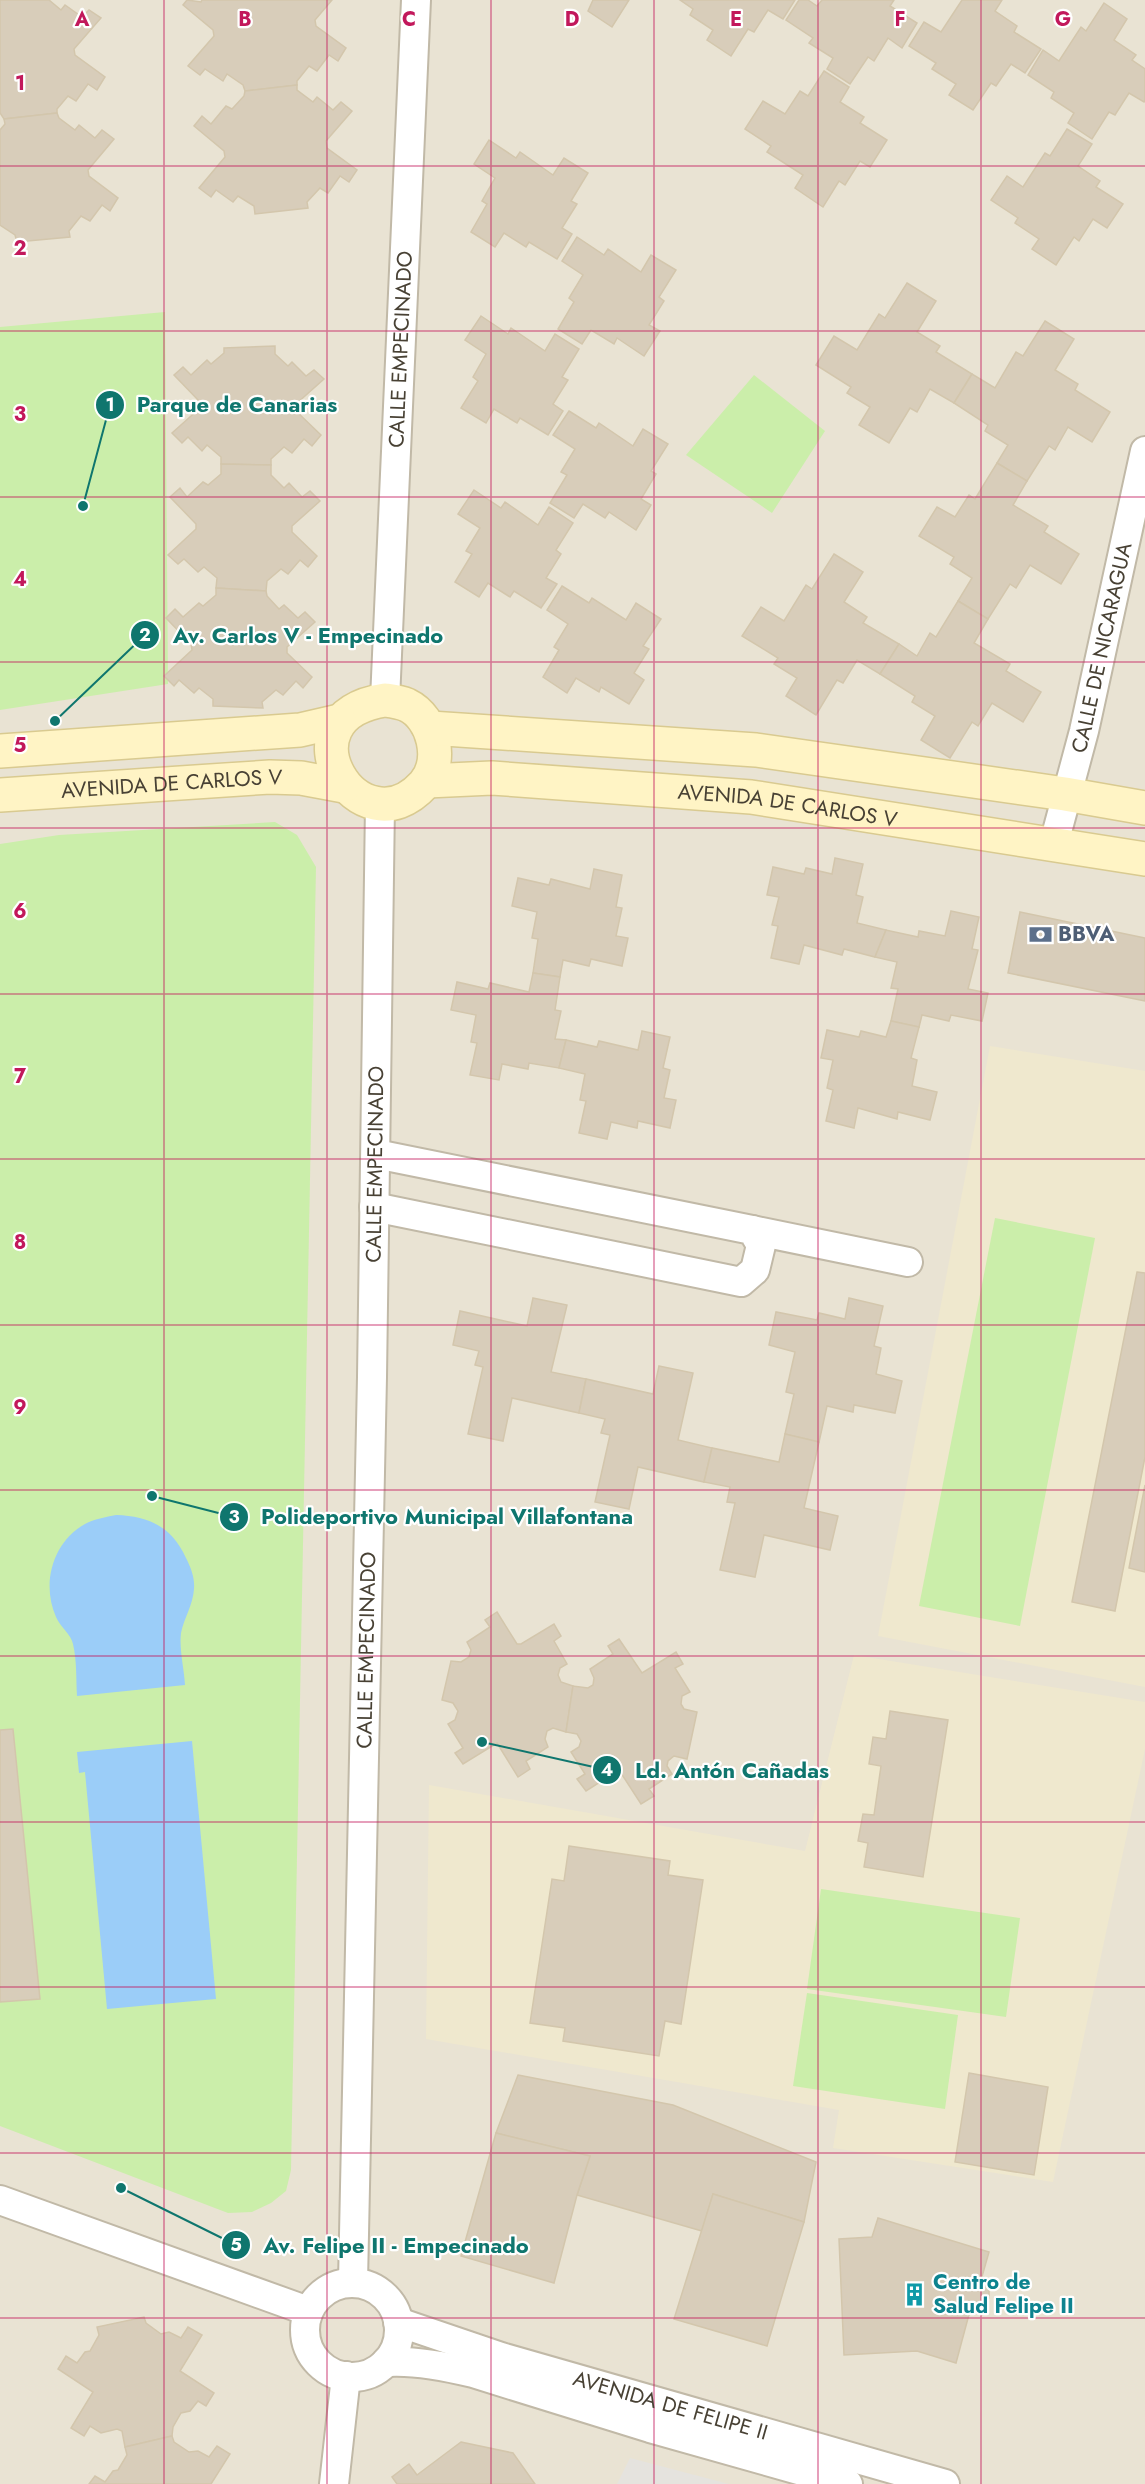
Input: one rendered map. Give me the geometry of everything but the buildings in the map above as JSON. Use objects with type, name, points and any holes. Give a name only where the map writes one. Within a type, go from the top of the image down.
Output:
[{"type":"street","name":"CALLE EMPECINADO","points":[[384,700],[416,0]]},
{"type":"street","name":"CALLE DE NICARAGUA","points":[[1054,843],[1065,794],[1084,731],[1145,451]]},
{"type":"street","points":[[384,700],[407,705],[420,714],[430,728],[436,755],[427,780],[416,792],[403,800],[380,804],[358,797],[344,786],[333,766],[332,744],[339,721],[366,702],[384,700]]},
{"type":"street","name":"AVENIDA DE CARLOS V","points":[[0,751],[300,730],[339,721]]},
{"type":"street","points":[[430,728],[756,750],[1065,794],[1145,808]]},
{"type":"street","name":"AVENIDA DE CARLOS V","points":[[0,795],[270,777],[301,778],[344,786]]},
{"type":"street","name":"AVENIDA DE CARLOS V","points":[[427,780],[492,778],[751,797],[1145,859]]},
{"type":"street","name":"CALLE EMPECINADO","points":[[353,2283],[376,1154],[380,804]]},
{"type":"street","points":[[376,1154],[908,1262]]},
{"type":"street","points":[[374,1207],[741,1282],[755,1270],[762,1245],[752,1230]]},
{"type":"street","points":[[0,2200],[309,2311]]},
{"type":"street","points":[[353,2283],[369,2285],[382,2294],[393,2306],[398,2322],[399,2336],[386,2362],[374,2371],[361,2376],[332,2373],[320,2365],[311,2353],[306,2339],[305,2325],[316,2299],[326,2290],[339,2284],[353,2283]]},
{"type":"street","name":"AVENIDA DE FELIPE II","points":[[398,2322],[501,2357],[945,2484]]},
{"type":"street","name":"AVENIDA DE FELIPE II","points":[[386,2362],[402,2361],[446,2366],[493,2378],[650,2428],[848,2484]]},
{"type":"street","points":[[334,2484],[346,2376]]},
{"type":"shaded area","points":[[0,0],[1145,0],[1145,2484],[0,2484]]},
{"type":"shaded area","points":[[990,1046],[1145,1071],[1145,1687],[878,1636]]},
{"type":"shaded area","points":[[854,1655],[1145,1702],[1145,1749],[1053,2182],[833,2148],[839,2110],[426,2039],[429,1785],[805,1851]]},
{"type":"shaded area","points":[[630,2458],[729,2484],[617,2484]]},
{"type":"green space","points":[[165,312],[168,684],[0,710],[0,327]]},
{"type":"green space","points":[[754,375],[825,431],[772,513],[686,455]]},
{"type":"green space","points":[[275,822],[297,835],[316,867],[291,2170],[286,2191],[271,2203],[252,2212],[228,2213],[0,2126],[0,844],[59,835]]},
{"type":"green space","points":[[995,1218],[1095,1238],[1020,1626],[919,1606]]},
{"type":"green space","points":[[821,1889],[1020,1918],[1006,2017],[807,1989]]},
{"type":"green space","points":[[807,1993],[958,2015],[945,2109],[793,2086]]},
{"type":"water","points":[[116,1515],[139,1518],[158,1525],[174,1538],[190,1566],[194,1589],[181,1633],[185,1685],[77,1696],[73,1644],[58,1621],[52,1604],[50,1577],[58,1552],[74,1532],[92,1521]]},
{"type":"water","points":[[192,1741],[216,1999],[107,2009],[85,1772],[79,1773],[77,1752]]},
{"type":"place","name":"Parque de Canarias","points":[[83,506]]},
{"type":"place","name":"Av. Carlos V - Empecinado","points":[[55,721]]},
{"type":"place","name":"BBVA","points":[[1040,934]]},
{"type":"place","name":"Polideportivo Municipal Villafontana","points":[[152,1496]]},
{"type":"place","name":"Ld. Antón Cañadas","points":[[482,1742]]},
{"type":"place","name":"Av. Felipe II - Empecinado","points":[[121,2188]]},
{"type":"place","name":"Centro de Salud Felipe II","points":[[915,2294]]}]
